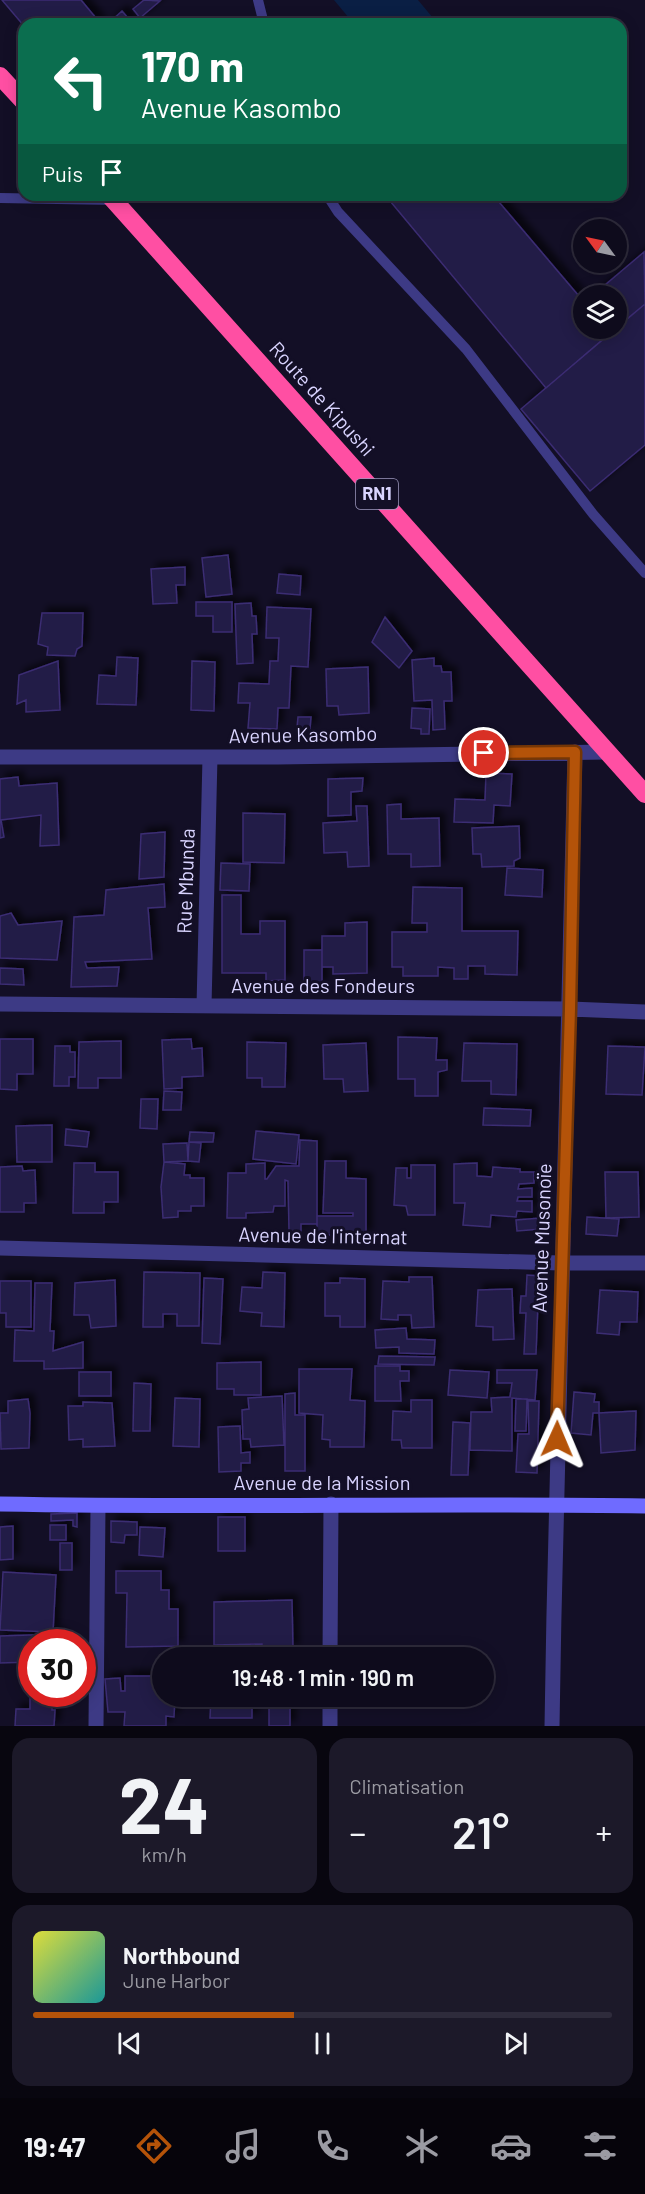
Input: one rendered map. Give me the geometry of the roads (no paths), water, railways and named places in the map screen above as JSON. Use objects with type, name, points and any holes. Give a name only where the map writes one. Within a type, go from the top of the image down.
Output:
[{"type":"highway","points":[[0,76],[18,96]]},
{"type":"highway","name":"Route de Kipushi","points":[[115,201],[645,794]]},
{"type":"street","name":"Avenue Musonoïe","points":[[552,1726],[555,1505],[570,1009],[575,752]]},
{"type":"street","name":"Avenue Kasombo","points":[[0,757],[607,752]]},
{"type":"street","name":"Rue Mbunda","points":[[204,1006],[210,757]]},
{"type":"street","name":"Avenue des Fondeurs","points":[[0,1004],[570,1009],[645,1012]]},
{"type":"street","name":"Avenue de l'internat","points":[[0,1248],[561,1263],[645,1263]]},
{"type":"street","name":"Avenue de la Mission","points":[[0,1504],[645,1506]]},
{"type":"street","points":[[330,1647],[331,1504]]},
{"type":"street","points":[[96,1726],[98,1506]]},
{"type":"street","points":[[330,1707],[330,1726]]},
{"type":"lane","points":[[258,0],[262,18]]},
{"type":"lane","points":[[0,198],[18,198]]},
{"type":"lane","points":[[331,201],[338,212],[466,349],[593,514],[645,573]]},
{"type":"water","points":[[334,0],[418,0],[433,18],[349,18]]}]
